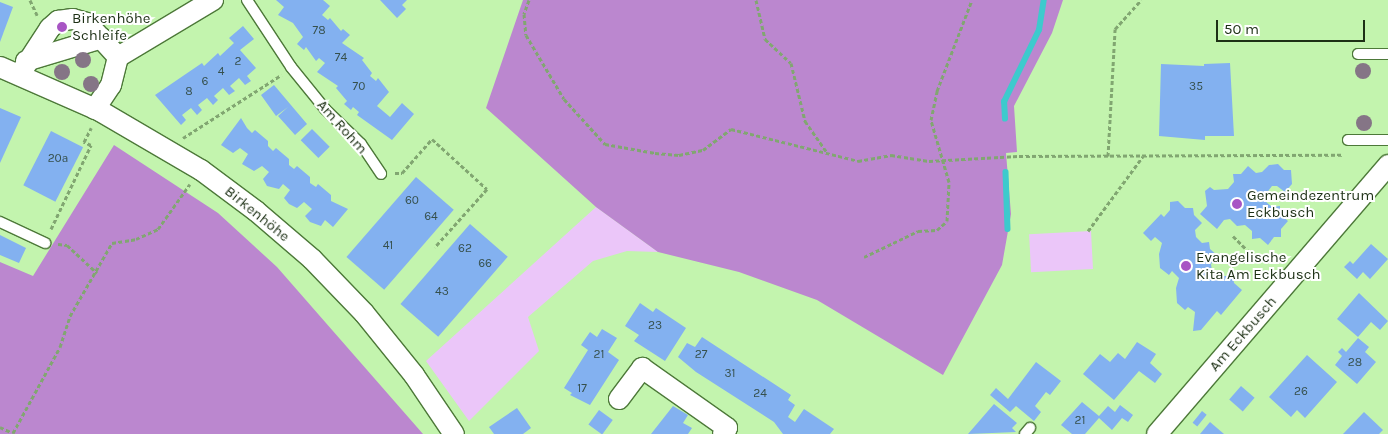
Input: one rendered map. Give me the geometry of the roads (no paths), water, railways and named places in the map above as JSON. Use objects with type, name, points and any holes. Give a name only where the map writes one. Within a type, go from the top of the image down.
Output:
[{"type":"street","points":[[98,110],[111,85],[118,57],[213,0]]},
{"type":"street","points":[[23,67],[58,21],[73,20],[88,23],[118,57]]},
{"type":"street","points":[[23,67],[102,38]]},
{"type":"street","name":"Birkenhöhe","points":[[0,67],[23,67],[201,170],[256,211],[332,279],[364,313],[414,375],[454,434]]},
{"type":"street","name":"Am Eckbusch","points":[[1157,434],[1388,165]]},
{"type":"street","points":[[619,399],[642,368],[728,432]]},
{"type":"lane","name":"Am Rohm","points":[[247,0],[291,67],[325,109],[361,144],[381,174]]},
{"type":"lane","points":[[1358,54],[1388,54]]},
{"type":"lane","points":[[1348,140],[1388,140]]},
{"type":"lane","points":[[0,222],[44,243]]},
{"type":"waterway","points":[[1005,119],[1004,102],[1039,30],[1044,0]]},
{"type":"waterway","points":[[1006,172],[1008,229]]},
{"type":"place","name":"Birkenhöhe Schleife","points":[[62,27]]},
{"type":"place","name":"Gemeindezentrum Eckbusch","points":[[1237,204]]},
{"type":"place","name":"Evangelische Kita Am Eckbusch","points":[[1186,266]]}]
